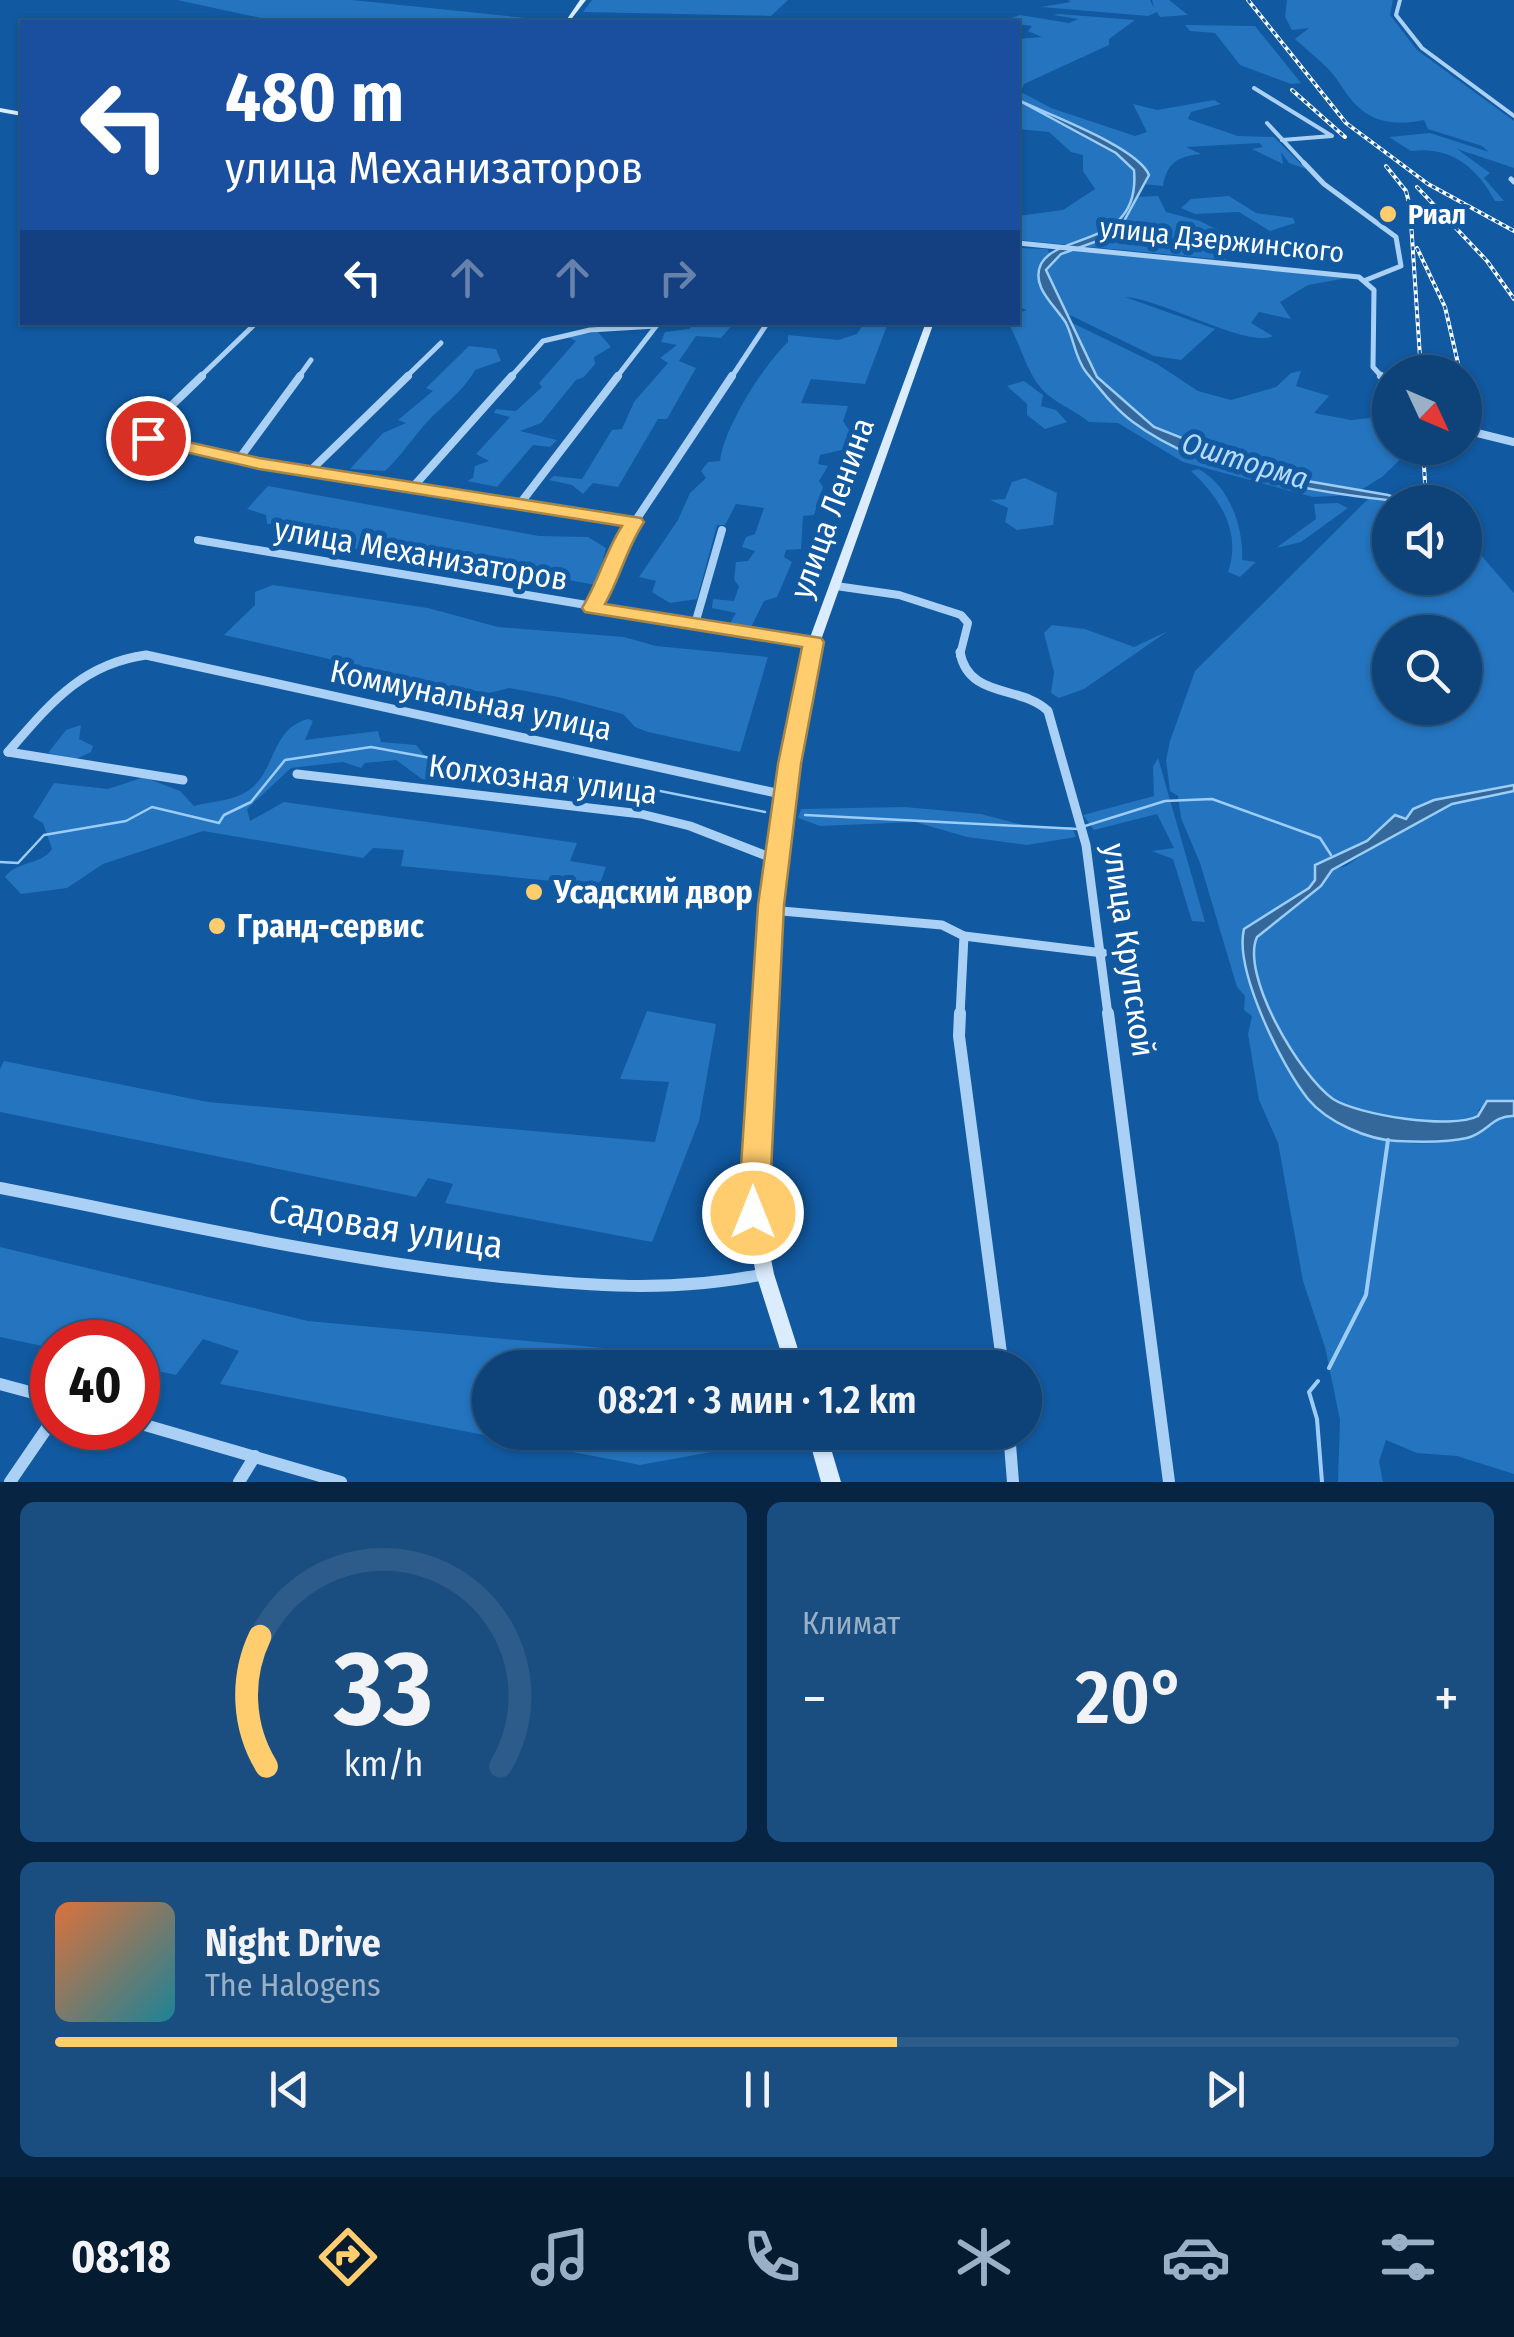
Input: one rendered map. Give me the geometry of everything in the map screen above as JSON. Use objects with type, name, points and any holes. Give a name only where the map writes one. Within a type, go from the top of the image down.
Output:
[{"type":"street","points":[[569,20],[584,0]]},
{"type":"street","points":[[1400,0],[1396,15],[1410,37],[1514,116]]},
{"type":"street","points":[[1254,88],[1332,136],[1282,140]]},
{"type":"street","points":[[1267,123],[1324,184],[1396,237],[1400,266],[1366,280]]},
{"type":"street","name":"улица Дзержинского","points":[[1020,243],[1345,274],[1366,280],[1374,290],[1372,362]]},
{"type":"street","points":[[254,325],[142,434],[310,471],[634,522]]},
{"type":"street","points":[[413,487],[543,341],[590,330],[647,325]]},
{"type":"street","points":[[519,505],[657,325]]},
{"type":"street","points":[[592,608],[611,576],[616,550],[766,325]]},
{"type":"street","name":"улица Ленина","points":[[789,1350],[765,1274],[753,1213],[770,910],[785,794],[814,642],[929,325]]},
{"type":"street","points":[[310,471],[441,343]]},
{"type":"street","points":[[239,458],[310,360]]},
{"type":"street","points":[[1482,435],[1514,443]]},
{"type":"street","points":[[695,624],[722,530]]},
{"type":"street","name":"улица Механизаторов","points":[[198,540],[814,642]]},
{"type":"street","name":"улица Крупской","points":[[836,586],[899,595],[962,615],[968,623],[960,656],[965,670],[994,688],[1042,705],[1048,711],[1081,827],[1103,953],[1169,1482]]},
{"type":"street","points":[[146,654],[104,661],[81,673],[8,752],[183,780]]},
{"type":"street","name":"Коммунальная улица","points":[[146,654],[785,794]]},
{"type":"street","name":"Колхозная улица","points":[[297,774],[641,814],[690,826],[777,860]]},
{"type":"street","points":[[770,910],[942,925],[964,936],[1103,953]]},
{"type":"street","points":[[964,936],[958,1036],[1001,1350]]},
{"type":"street","name":"Садовая улица","points":[[0,1188],[433,1271],[656,1291],[712,1287],[765,1274]]},
{"type":"street","points":[[0,1384],[30,1392]]},
{"type":"street","points":[[160,1428],[341,1482]]},
{"type":"street","points":[[10,1482],[32,1450]]},
{"type":"street","points":[[821,1450],[831,1482]]},
{"type":"street","points":[[1010,1450],[1013,1482]]},
{"type":"street","points":[[239,1482],[254,1456]]},
{"type":"shaded area","points":[[177,0],[352,0],[545,20],[270,20]]},
{"type":"shaded area","points":[[592,0],[788,0],[771,16],[583,12]]},
{"type":"shaded area","points":[[1068,0],[1150,0],[1154,8],[1152,0],[1169,0],[1188,15],[1160,17],[1157,12],[1148,16],[1041,7],[1071,2]]},
{"type":"shaded area","points":[[1287,0],[1393,0],[1390,15],[1417,50],[1514,121],[1514,168],[1457,149],[1490,173],[1484,178],[1504,201],[1495,201],[1470,168],[1450,155],[1411,151],[1389,137],[1430,133],[1489,152],[1482,146],[1428,129],[1424,120],[1397,123],[1365,112],[1331,72],[1295,39],[1309,28],[1292,30],[1285,17]]},
{"type":"shaded area","points":[[1020,15],[1069,23],[1078,19],[1053,15],[1135,20],[1109,39],[1109,45],[1024,84],[1021,92],[1051,108],[1135,136],[1147,132],[1133,104],[1157,110],[1214,100],[1221,104],[1191,112],[1188,119],[1238,136],[1274,137],[1306,169],[1289,163],[1281,152],[1283,164],[1252,149],[1263,147],[1259,143],[1186,147],[1201,154],[1175,162],[1163,186],[1142,184],[1136,197],[1158,196],[1166,212],[1200,221],[1255,249],[1215,251],[1227,260],[1020,240],[1020,216],[1063,210],[1095,189],[1083,171],[1083,155],[1071,152],[1049,132],[1020,129],[1020,39],[1042,37],[1028,31],[1032,26],[1020,25],[1020,20],[1004,20]]},
{"type":"shaded area","points":[[1185,25],[1255,26],[1301,83],[1291,84],[1240,65],[1215,33],[1190,31]]},
{"type":"shaded area","points":[[1020,101],[1128,153],[1149,175],[1117,234],[1061,254],[1046,270],[1097,377],[1154,427],[1278,476],[1372,492],[1372,498],[1265,479],[1194,456],[1133,422],[1082,367],[1066,323],[1041,288],[1041,264],[1050,254],[1112,226],[1125,213],[1133,195],[1134,170],[1116,153]]},
{"type":"shaded area","points":[[1229,196],[1256,213],[1293,218],[1295,223],[1270,231],[1239,212],[1195,214],[1181,208],[1191,199]]},
{"type":"shaded area","points":[[1020,248],[1047,249],[1052,256],[1068,250],[1347,278],[1308,285],[1280,302],[1291,319],[1259,312],[1251,323],[1273,336],[1261,338],[1125,297],[1215,329],[1181,360],[1154,356],[1070,315],[1060,317],[1157,364],[1198,391],[1231,400],[1276,387],[1291,373],[1301,371],[1296,386],[1329,396],[1314,413],[1351,420],[1372,418],[1372,465],[1394,465],[1353,495],[1313,497],[1183,462],[1118,423],[1089,422],[1041,388],[1009,325],[1020,325],[1020,312],[1027,310],[1020,308]]},
{"type":"shaded area","points":[[693,325],[732,325],[721,338],[696,336],[679,361],[696,368],[667,419],[658,419],[618,487],[593,483],[583,494],[572,485],[549,480],[554,476],[582,479],[612,430],[622,429],[634,402],[668,363],[660,358],[677,345],[661,342],[665,332]]},
{"type":"shaded area","points":[[863,325],[887,325],[865,384],[811,379],[801,403],[848,406],[843,421],[849,430],[842,450],[820,455],[818,464],[828,466],[819,481],[823,487],[814,515],[803,516],[801,549],[786,550],[784,557],[792,562],[777,597],[764,601],[751,627],[729,625],[736,613],[712,608],[713,599],[734,601],[739,586],[734,580],[736,562],[748,561],[755,551],[742,547],[746,537],[755,534],[764,508],[736,504],[725,525],[717,525],[697,599],[670,603],[652,592],[656,581],[639,577],[678,520],[690,493],[706,478],[701,471],[708,462],[720,461],[736,415],[788,342],[788,335],[838,340],[857,334]]},
{"type":"shaded area","points":[[598,332],[611,347],[594,357],[595,364],[576,380],[541,423],[520,431],[557,440],[550,447],[533,445],[497,487],[467,481],[473,478],[475,466],[489,461],[476,454],[510,417],[494,413],[496,409],[516,411],[542,387],[539,383],[576,341],[568,337]]},
{"type":"shaded area","points":[[469,346],[496,349],[501,361],[475,370],[385,471],[350,469],[383,433],[406,423],[398,420],[433,391],[426,388]]},
{"type":"shaded area","points":[[1024,381],[1043,395],[1041,406],[1056,410],[1067,422],[1045,429],[1027,415],[1027,404],[1007,386]]},
{"type":"shaded area","points":[[1198,469],[1218,485],[1232,508],[1242,560],[1256,562],[1240,577],[1228,572],[1232,557],[1230,530],[1219,504],[1191,471]]},
{"type":"shaded area","points":[[1025,478],[1057,493],[1053,525],[1017,530],[1005,522],[1008,508],[990,500],[1005,499],[1012,482]]},
{"type":"shaded area","points":[[268,486],[539,536],[588,537],[606,548],[596,585],[519,571],[509,564],[372,553],[313,538],[306,525],[267,524],[266,515],[247,509]]},
{"type":"shaded area","points":[[1370,497],[1372,595],[1482,595],[1482,556],[1514,593],[1514,785],[1434,800],[1413,809],[1406,819],[1394,816],[1367,841],[1315,865],[1315,880],[1309,888],[1244,929],[1249,973],[1262,1018],[1294,1080],[1321,1113],[1382,1140],[1428,1143],[1476,1134],[1514,1106],[1514,1474],[1457,1456],[1417,1453],[1386,1440],[1379,1461],[1383,1482],[1338,1482],[1340,1420],[1325,1347],[1303,1281],[1278,1143],[1259,1100],[1248,1034],[1252,1016],[1244,1010],[1245,996],[1237,987],[1200,863],[1181,818],[1178,796],[1170,791],[1166,760],[1195,671]]},
{"type":"shaded area","points":[[1338,503],[1348,508],[1301,542],[1276,548],[1316,519],[1314,504]]},
{"type":"shaded area","points":[[273,585],[428,608],[498,627],[624,637],[656,646],[768,657],[740,752],[648,732],[635,727],[623,714],[558,697],[509,688],[489,693],[451,687],[224,635],[255,605],[255,592]]},
{"type":"shaded area","points":[[1052,625],[1085,629],[1134,647],[1168,631],[1084,689],[1059,698],[1051,693],[1054,672],[1044,633]]},
{"type":"shaded area","points":[[308,719],[313,721],[305,740],[378,731],[381,742],[416,745],[440,774],[434,780],[422,779],[396,760],[365,763],[361,768],[343,762],[291,768],[247,809],[250,821],[284,802],[577,843],[570,861],[606,867],[593,903],[554,898],[552,881],[401,866],[404,850],[373,848],[363,858],[203,831],[103,864],[67,888],[21,894],[5,877],[52,849],[43,823],[33,817],[54,783],[108,789],[144,777],[180,791],[194,806],[226,800],[254,786],[288,730]]},
{"type":"shaded area","points":[[81,725],[79,739],[93,746],[91,752],[76,759],[48,753],[66,730]]},
{"type":"shaded area","points":[[1158,758],[1205,922],[1192,921],[1173,859],[1152,851],[1174,848],[1157,814],[1094,830],[1083,815],[1154,796],[1153,767]]},
{"type":"shaded area","points":[[1514,785],[1514,791],[1452,804],[1332,870],[1321,886],[1257,937],[1257,975],[1276,1024],[1305,1069],[1333,1099],[1383,1115],[1448,1122],[1478,1116],[1487,1101],[1514,1101],[1514,1116],[1501,1118],[1474,1136],[1459,1140],[1386,1140],[1349,1128],[1308,1099],[1286,1065],[1253,992],[1243,947],[1244,929],[1309,888],[1315,880],[1315,865],[1367,841],[1395,815],[1406,819],[1413,809],[1434,800]]},
{"type":"shaded area","points":[[1514,791],[1514,1101],[1479,1109],[1478,1116],[1448,1122],[1383,1115],[1333,1099],[1305,1069],[1276,1024],[1257,975],[1257,937],[1321,886],[1331,870],[1346,866],[1392,835],[1452,804]]},
{"type":"shaded area","points":[[905,807],[981,814],[1034,828],[1072,827],[1076,837],[1027,845],[967,837],[915,822],[820,826],[798,818],[801,809]]},
{"type":"shaded area","points":[[647,1011],[716,1024],[699,1121],[652,1242],[445,1203],[453,1184],[428,1178],[416,1197],[0,1112],[0,1069],[4,1061],[208,1102],[655,1142],[669,1082],[620,1079]]},
{"type":"shaded area","points":[[0,1247],[308,1321],[626,1350],[472,1350],[472,1433],[220,1384],[239,1351],[203,1339],[176,1375],[160,1372],[160,1320],[30,1320],[30,1343],[0,1337]]},
{"type":"shaded area","points":[[562,1450],[722,1450],[640,1465]]},
{"type":"waterway","points":[[0,862],[18,863],[44,835],[126,821],[152,807],[219,823],[224,815],[251,802],[285,760],[371,747],[442,760],[459,773],[505,780],[590,777],[765,812]]},
{"type":"waterway","points":[[1085,826],[1165,801],[1212,799],[1320,838],[1331,855]]},
{"type":"waterway","points":[[805,815],[1078,829]]},
{"type":"waterway","points":[[1329,1368],[1366,1295],[1388,1140]]},
{"type":"waterway","points":[[1318,1381],[1309,1392],[1317,1419],[1322,1482]]},
{"type":"railway","points":[[1248,0],[1346,123],[1428,184],[1514,231]]},
{"type":"railway","points":[[1292,90],[1345,137]]},
{"type":"railway","points":[[1386,166],[1406,191],[1410,207],[1420,355]]},
{"type":"railway","points":[[1417,187],[1487,261],[1514,299]]},
{"type":"railway","points":[[1417,248],[1445,307],[1456,355]]},
{"type":"railway","points":[[1424,465],[1425,483]]},
{"type":"place","name":"Риал","points":[[1388,214]]},
{"type":"place","name":"Усадский двор","points":[[534,892]]},
{"type":"place","name":"Гранд-сервис","points":[[217,926]]},
{"type":"route","points":[[148,438],[259,464],[634,522],[616,550],[611,576],[592,608],[814,642],[785,794],[771,905],[753,1213]]},
{"type":"water label","name":"Ошторма","points":[[1245,461]]}]
